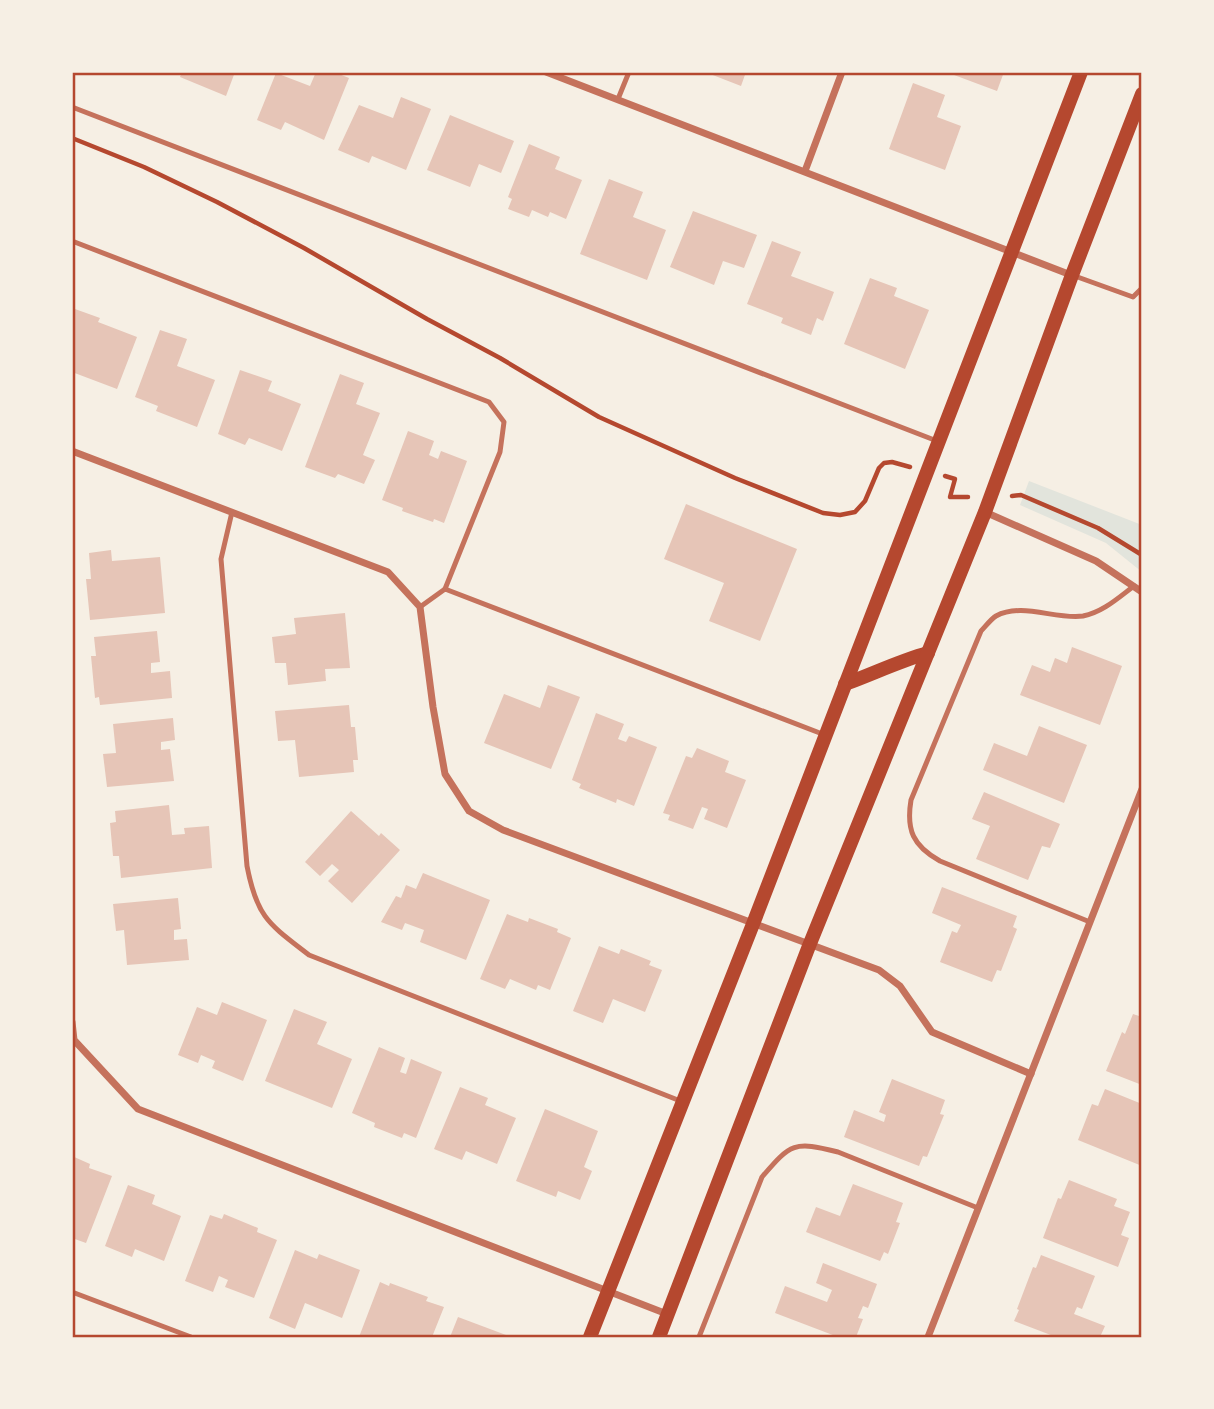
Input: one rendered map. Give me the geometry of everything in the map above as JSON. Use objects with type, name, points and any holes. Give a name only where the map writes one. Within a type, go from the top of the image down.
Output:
[{"type":"main road","points":[[590,1337],[1081,72]]},
{"type":"main road","points":[[659,1337],[809,946],[987,505],[1142,94]]},
{"type":"main road","points":[[845,684],[878,673],[897,662],[928,653]]},
{"type":"street","points":[[546,72],[1072,275]]},
{"type":"street","points":[[804,171],[842,72]]},
{"type":"street","points":[[72,451],[388,572],[420,607],[445,774],[469,811],[503,830],[879,970],[900,986],[932,1032],[1031,1074]]},
{"type":"street","points":[[987,505],[1096,561],[1142,592]]},
{"type":"street","points":[[928,1337],[1142,789]]},
{"type":"street","points":[[72,1022],[74,1040],[138,1109],[668,1314]]},
{"type":"lane","points":[[618,99],[629,72]]},
{"type":"lane","points":[[72,107],[938,441]]},
{"type":"lane","points":[[72,241],[489,401],[504,422],[500,452],[445,590],[420,607]]},
{"type":"lane","points":[[1072,275],[1133,297],[1142,288]]},
{"type":"lane","points":[[232,512],[221,559],[247,866],[253,897],[267,921],[309,955],[683,1102]]},
{"type":"lane","points":[[1090,922],[926,853],[915,840],[909,815],[911,800],[981,631],[997,615],[1027,610],[1066,617],[1083,615],[1103,609],[1134,586]]},
{"type":"lane","points":[[445,590],[825,735]]},
{"type":"lane","points":[[699,1337],[762,1177],[794,1146],[815,1146],[838,1152],[978,1208]]},
{"type":"lane","points":[[72,1292],[191,1337]]},
{"type":"path","points":[[72,138],[144,167],[304,248],[599,417],[735,478],[823,513],[840,515],[855,512],[865,501],[879,468],[884,463],[902,465],[956,479],[950,497],[987,505],[1021,495],[1098,528],[1142,555]]},
{"type":"shaded area","points":[[1029,481],[1142,525],[1142,572],[1106,543],[1020,505]]},
{"type":"building","points":[[182,72],[235,72],[226,96],[180,77]]},
{"type":"building","points":[[316,72],[334,72],[349,78],[324,140],[285,122],[281,130],[257,120],[276,73],[310,86]]},
{"type":"building","points":[[705,72],[746,72],[741,86]]},
{"type":"building","points":[[946,72],[1004,72],[997,91]]},
{"type":"building","points":[[913,83],[945,95],[937,117],[961,126],[945,170],[889,149]]},
{"type":"building","points":[[401,97],[431,109],[406,170],[372,156],[369,163],[338,150],[359,105],[393,118]]},
{"type":"building","points":[[450,115],[514,141],[501,173],[479,164],[470,187],[427,170]]},
{"type":"building","points":[[529,144],[560,157],[555,169],[582,180],[566,219],[550,212],[548,217],[532,210],[529,217],[508,209],[512,199],[508,197]]},
{"type":"building","points":[[609,179],[643,192],[633,217],[666,230],[647,280],[580,254]]},
{"type":"building","points":[[693,211],[757,235],[744,268],[723,261],[714,285],[670,267]]},
{"type":"building","points":[[772,241],[801,252],[791,276],[834,292],[823,321],[817,318],[811,335],[781,323],[783,318],[747,304]]},
{"type":"building","points":[[870,278],[897,288],[894,296],[929,310],[905,369],[844,344]]},
{"type":"building","points":[[75,309],[100,318],[98,322],[137,337],[117,389],[72,372],[72,317]]},
{"type":"building","points":[[160,330],[187,339],[177,366],[215,380],[197,427],[156,411],[158,406],[135,397]]},
{"type":"building","points":[[240,370],[272,381],[268,391],[301,404],[282,451],[249,438],[245,445],[218,434]]},
{"type":"building","points":[[340,374],[364,383],[356,404],[380,413],[363,455],[375,460],[364,484],[338,474],[335,478],[305,467]]},
{"type":"building","points":[[408,431],[434,441],[429,455],[438,459],[441,451],[467,461],[444,523],[402,511],[403,508],[382,500]]},
{"type":"building","points":[[686,504],[797,549],[760,641],[709,621],[724,583],[664,559]]},
{"type":"building","points":[[111,550],[112,561],[160,557],[165,613],[90,620],[86,579],[91,579],[89,553]]},
{"type":"building","points":[[345,613],[350,668],[325,669],[326,681],[288,685],[286,663],[275,663],[272,637],[296,634],[294,618]]},
{"type":"building","points":[[157,631],[160,662],[151,663],[151,673],[170,671],[172,698],[100,705],[99,697],[95,698],[91,656],[96,656],[94,637]]},
{"type":"building","points":[[1072,647],[1122,666],[1100,725],[1020,695],[1032,665],[1050,672],[1055,658],[1067,663]]},
{"type":"building","points":[[548,685],[580,697],[551,769],[484,743],[504,694],[540,708]]},
{"type":"building","points":[[349,705],[351,727],[355,727],[358,760],[353,760],[354,772],[299,777],[295,740],[278,741],[275,711]]},
{"type":"building","points":[[596,713],[624,724],[618,739],[626,742],[629,736],[657,747],[634,806],[617,799],[616,803],[579,788],[581,784],[572,780]]},
{"type":"building","points":[[173,718],[175,740],[161,742],[161,750],[170,749],[174,781],[107,787],[103,754],[116,753],[113,724]]},
{"type":"building","points":[[1039,726],[1087,745],[1064,803],[983,770],[994,743],[1027,756]]},
{"type":"building","points":[[697,748],[729,761],[725,772],[746,780],[727,828],[704,819],[708,809],[702,807],[693,829],[668,820],[670,815],[663,813],[686,756],[692,758]]},
{"type":"building","points":[[984,792],[1060,824],[1050,848],[1042,846],[1028,880],[976,859],[990,826],[972,819]]},
{"type":"building","points":[[169,805],[172,835],[185,834],[184,828],[209,826],[212,868],[121,878],[119,856],[113,856],[110,823],[116,822],[115,811]]},
{"type":"building","points":[[351,811],[379,836],[381,833],[400,850],[352,903],[328,881],[339,870],[332,864],[320,876],[305,862]]},
{"type":"building","points":[[423,873],[490,900],[466,960],[420,942],[424,930],[405,923],[402,930],[381,922],[396,896],[401,898],[406,885],[416,889]]},
{"type":"building","points":[[942,887],[1017,916],[1013,927],[1017,929],[1001,971],[997,970],[992,982],[940,962],[952,931],[957,933],[961,925],[932,913]]},
{"type":"building","points":[[178,898],[181,929],[174,930],[174,940],[187,939],[189,960],[127,965],[124,930],[116,931],[113,904]]},
{"type":"building","points":[[507,914],[528,922],[529,918],[558,929],[557,932],[571,938],[550,990],[538,985],[536,990],[510,979],[505,989],[480,979]]},
{"type":"building","points":[[599,946],[619,954],[621,949],[651,961],[649,965],[662,970],[645,1012],[613,999],[603,1023],[573,1011]]},
{"type":"building","points":[[222,1002],[267,1020],[243,1081],[212,1068],[215,1061],[201,1055],[198,1063],[178,1055],[197,1007],[217,1015]]},
{"type":"building","points":[[294,1009],[327,1022],[317,1044],[352,1059],[332,1108],[265,1081]]},
{"type":"building","points":[[1133,1014],[1142,1017],[1142,1085],[1106,1071],[1122,1032],[1125,1034]]},
{"type":"building","points":[[379,1047],[405,1058],[400,1072],[406,1074],[411,1059],[442,1072],[416,1138],[404,1133],[402,1138],[374,1127],[375,1123],[352,1113]]},
{"type":"building","points":[[892,1079],[945,1100],[940,1114],[944,1115],[927,1157],[923,1156],[919,1166],[844,1137],[854,1110],[884,1122],[886,1115],[879,1112]]},
{"type":"building","points":[[460,1087],[488,1098],[485,1105],[516,1118],[497,1164],[466,1151],[462,1160],[434,1149]]},
{"type":"building","points":[[1105,1089],[1142,1104],[1142,1166],[1078,1140],[1092,1104],[1098,1106]]},
{"type":"building","points":[[545,1109],[598,1131],[584,1167],[592,1171],[580,1200],[558,1191],[556,1197],[516,1181]]},
{"type":"building","points":[[72,1156],[90,1164],[89,1168],[112,1176],[86,1243],[72,1238]]},
{"type":"building","points":[[1069,1180],[1117,1199],[1114,1206],[1130,1212],[1121,1235],[1129,1238],[1118,1267],[1043,1238],[1058,1198],[1061,1199]]},
{"type":"building","points":[[853,1184],[903,1203],[896,1222],[900,1223],[888,1254],[884,1252],[880,1261],[806,1232],[816,1207],[840,1216]]},
{"type":"building","points":[[128,1185],[155,1195],[152,1204],[181,1216],[164,1261],[135,1249],[132,1257],[105,1246]]},
{"type":"building","points":[[224,1214],[258,1228],[257,1232],[277,1240],[254,1298],[225,1287],[228,1280],[219,1276],[213,1292],[185,1281],[210,1215],[222,1219]]},
{"type":"building","points":[[295,1250],[317,1259],[319,1254],[360,1270],[342,1318],[305,1303],[295,1329],[269,1318]]},
{"type":"building","points":[[1041,1255],[1095,1276],[1082,1309],[1077,1307],[1074,1314],[1105,1326],[1100,1337],[1056,1337],[1014,1321],[1033,1267],[1036,1268]]},
{"type":"building","points":[[823,1263],[877,1284],[868,1308],[863,1306],[858,1318],[863,1319],[856,1337],[838,1337],[775,1313],[785,1286],[827,1302],[832,1290],[816,1283]]},
{"type":"building","points":[[380,1282],[428,1297],[426,1301],[444,1307],[432,1337],[359,1337]]},
{"type":"building","points":[[458,1317],[511,1337],[450,1337]]}]
